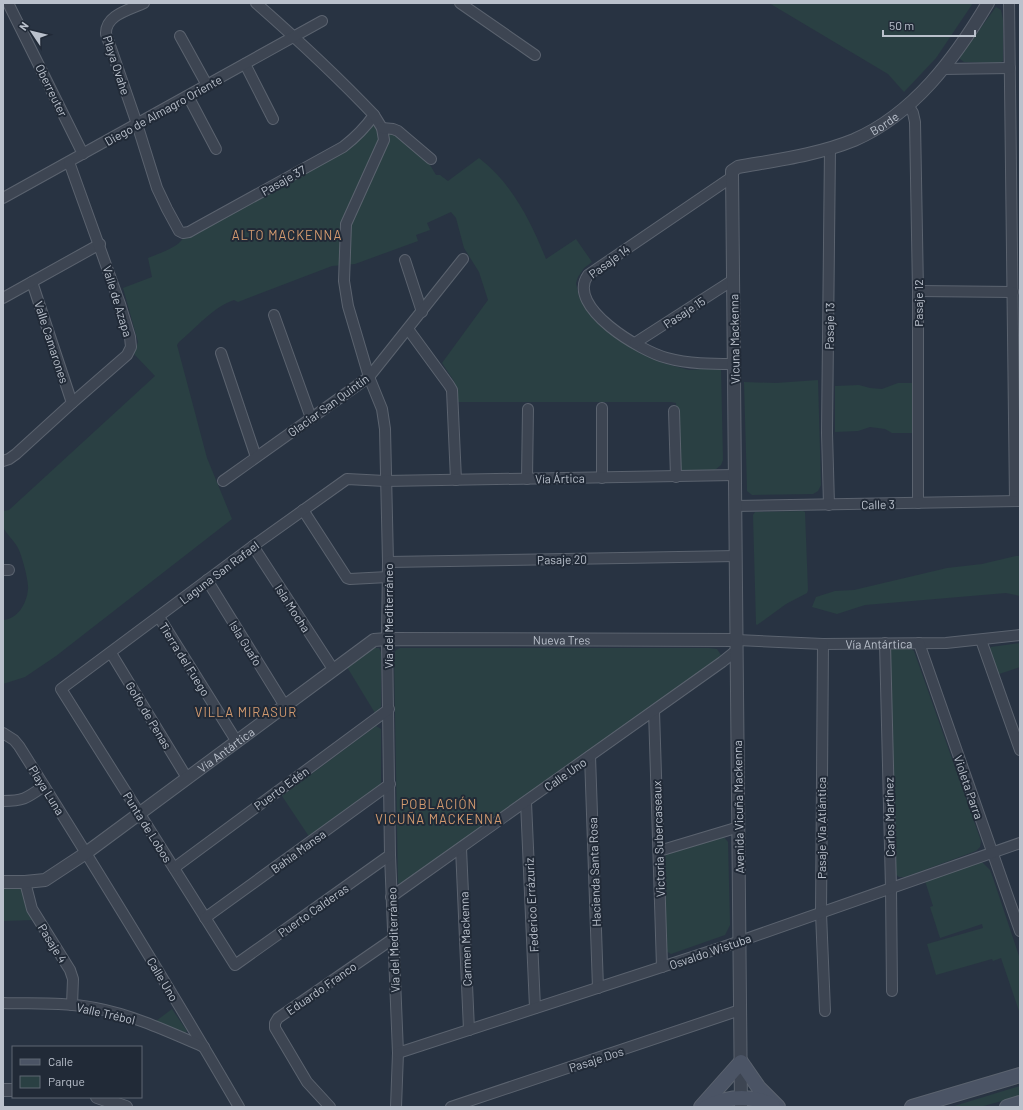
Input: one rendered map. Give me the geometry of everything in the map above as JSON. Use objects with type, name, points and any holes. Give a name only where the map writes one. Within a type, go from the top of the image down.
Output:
[{"type":"main road","points":[[702,1107],[741,1062],[759,1088],[778,1107]]},
{"type":"main road","points":[[912,1107],[1020,1075]]},
{"type":"main road","points":[[706,1107],[720,1101],[741,1102],[757,1099],[778,1107]]},
{"type":"main road","points":[[1007,1107],[1020,1103]]},
{"type":"street","name":"Playa Ovahe","points":[[144,3],[110,20],[106,29],[106,34],[157,188],[179,230],[183,233]]},
{"type":"street","points":[[256,3],[295,36],[336,75],[374,115],[382,128],[398,131],[431,159]]},
{"type":"street","points":[[460,3],[535,55]]},
{"type":"street","name":"Borde","points":[[732,174],[738,167],[794,157],[854,140],[893,117],[926,88],[943,69],[975,25],[988,3]]},
{"type":"street","points":[[1009,3],[1010,68],[1015,159],[1012,292],[1017,418],[1018,501]]},
{"type":"street","name":"Oberreuter","points":[[9,5],[83,154]]},
{"type":"street","name":"Diego de Almagro Oriente","points":[[3,198],[322,21]]},
{"type":"street","points":[[180,36],[207,85]]},
{"type":"street","points":[[245,64],[273,119]]},
{"type":"street","points":[[943,69],[1010,68]]},
{"type":"street","points":[[188,96],[216,149]]},
{"type":"street","name":"Pasaje 12","points":[[908,105],[913,113],[915,122],[918,291],[918,503]]},
{"type":"street","name":"Pasaje 37","points":[[183,233],[189,232],[343,147],[366,127],[374,115]]},
{"type":"street","name":"Vía del Mediterráneo","points":[[382,128],[384,140],[347,220],[344,242],[344,281],[345,293],[368,377],[385,418],[385,481],[388,562],[387,639],[390,856],[398,1053],[396,1107]]},
{"type":"street","name":"Pasaje 13","points":[[829,505],[827,433],[830,148]]},
{"type":"street","name":"Valle de Azapa","points":[[3,461],[16,454],[127,356],[131,347],[130,337],[100,244],[69,162]]},
{"type":"street","name":"Vicuna Mackenna","points":[[732,174],[735,506]]},
{"type":"street","name":"Pasaje 14","points":[[732,174],[588,275],[585,279],[584,293],[590,307],[607,324],[635,343],[656,354],[684,362],[734,364]]},
{"type":"street","points":[[3,298],[100,244]]},
{"type":"street","name":"Glaciar San Quintín","points":[[223,481],[368,377],[422,312],[463,259]]},
{"type":"street","points":[[405,260],[422,312]]},
{"type":"street","name":"Pasaje 15","points":[[635,343],[733,280]]},
{"type":"street","name":"Valle Camarones","points":[[32,282],[72,403]]},
{"type":"street","points":[[918,291],[1012,292]]},
{"type":"street","points":[[274,315],[311,418]]},
{"type":"street","points":[[408,329],[452,390],[456,480]]},
{"type":"street","points":[[221,353],[256,457]]},
{"type":"street","points":[[602,408],[602,478]]},
{"type":"street","points":[[527,479],[528,410]]},
{"type":"street","points":[[674,412],[676,476]]},
{"type":"street","name":"Vía Ártica","points":[[385,481],[735,475]]},
{"type":"street","name":"Laguna San Rafael","points":[[61,689],[253,546],[347,479],[385,481]]},
{"type":"street","name":"Calle 3","points":[[735,506],[1018,501]]},
{"type":"street","name":"Avenida Vicuña Mackenna","points":[[735,506],[741,1102]]},
{"type":"street","points":[[303,510],[346,578],[388,577]]},
{"type":"street","name":"Isla Mocha","points":[[253,546],[333,669]]},
{"type":"street","name":"Pasaje 20","points":[[388,562],[736,556]]},
{"type":"street","name":"Isla Guafo","points":[[207,580],[285,706]]},
{"type":"street","name":"Tierra del Fuego","points":[[159,617],[237,742]]},
{"type":"street","name":"Vía Antártica","points":[[737,645],[919,643],[981,640],[1020,635]]},
{"type":"street","name":"Vía Antártica","points":[[3,882],[45,880],[86,853],[139,812],[237,742],[370,642],[374,640],[387,639]]},
{"type":"street","name":"Nueva Tres","points":[[387,639],[737,645]]},
{"type":"street","points":[[981,640],[1020,750]]},
{"type":"street","name":"Carlos Martínez","points":[[885,643],[892,992]]},
{"type":"street","name":"Violeta Parra","points":[[919,643],[1020,931]]},
{"type":"street","name":"Pasaje Via Atlántica","points":[[823,644],[821,913],[825,1011]]},
{"type":"street","name":"Calle Uno","points":[[391,897],[722,662],[737,645]]},
{"type":"street","name":"Golfo de Penas","points":[[111,653],[187,778]]},
{"type":"street","name":"Punta de Lobos","points":[[61,689],[236,965]]},
{"type":"street","name":"Puerto Edén","points":[[174,868],[389,709]]},
{"type":"street","name":"Victoria Subercaseaux","points":[[654,711],[662,967]]},
{"type":"street","name":"Playa Luna","points":[[3,732],[14,740],[19,746],[86,853]]},
{"type":"street","name":"Hacienda Santa Rosa","points":[[590,756],[598,988]]},
{"type":"street","name":"Bahía Mansa","points":[[206,918],[390,784]]},
{"type":"street","points":[[3,801],[21,801],[44,786]]},
{"type":"street","name":"Federico Errázuriz","points":[[526,802],[536,1008]]},
{"type":"street","points":[[659,851],[738,827]]},
{"type":"street","name":"Osvaldo Wistuba","points":[[398,1053],[740,941],[1020,843]]},
{"type":"street","name":"Carmen Mackenna","points":[[461,848],[469,1030]]},
{"type":"street","name":"Calle Uno","points":[[86,853],[239,1107]]},
{"type":"street","name":"Puerto Calderas","points":[[236,965],[390,856]]},
{"type":"street","name":"Pasaje 4","points":[[26,882],[32,909],[70,970],[74,979],[72,1005]]},
{"type":"street","name":"Eduardo Franco","points":[[330,1107],[307,1082],[275,1028],[275,1022],[278,1018],[394,938]]},
{"type":"street","name":"Valle Trébol","points":[[3,1003],[72,1005],[96,1008],[120,1014],[204,1047]]},
{"type":"street","name":"Pasaje Dos","points":[[451,1107],[740,1010]]},
{"type":"street","points":[[100,1098],[126,1107]]},
{"type":"green space","points":[[769,3],[973,3],[936,58],[904,92],[888,74]]},
{"type":"green space","points":[[996,7],[1001,10],[1003,20],[1003,61],[999,63],[964,62],[960,59],[961,55]]},
{"type":"green space","points":[[374,120],[432,163],[430,165],[436,175],[440,175],[448,181],[479,158],[491,168],[511,191],[527,217],[546,259],[576,239],[592,262],[584,268],[578,277],[576,283],[579,297],[590,312],[641,352],[663,363],[689,370],[714,368],[721,369],[723,460],[721,465],[715,470],[682,470],[678,465],[676,403],[457,402],[454,381],[442,363],[488,300],[479,272],[464,248],[456,218],[451,212],[427,223],[430,230],[416,235],[418,241],[355,264],[332,266],[238,302],[234,300],[226,303],[205,318],[179,342],[177,345],[207,458],[232,519],[56,656],[25,677],[3,684],[3,620],[13,617],[24,605],[28,585],[19,550],[3,527],[3,511],[9,510],[155,376],[134,354],[138,342],[123,288],[152,277],[148,258],[173,247],[183,238],[283,184]]},
{"type":"green space","points":[[818,380],[821,485],[818,491],[813,494],[752,495],[747,491],[744,382],[776,383]]},
{"type":"green space","points":[[898,383],[912,383],[913,433],[892,433],[885,429],[870,427],[858,431],[835,432],[835,386],[859,385],[882,389]]},
{"type":"green space","points":[[755,512],[805,512],[807,593],[786,604],[757,625],[753,515]]},
{"type":"green space","points":[[1020,556],[1020,596],[1006,593],[865,605],[837,614],[812,607],[816,597],[835,591],[854,590],[947,568],[982,564]]},
{"type":"green space","points":[[1020,643],[1020,667],[996,675],[988,650],[991,647]]},
{"type":"green space","points":[[374,648],[379,648],[381,652],[381,706],[379,711],[375,713],[347,667]]},
{"type":"green space","points":[[400,648],[709,648],[717,649],[721,655],[717,660],[402,885],[398,883],[394,654],[396,650]]},
{"type":"green space","points":[[893,648],[910,648],[914,651],[981,841],[980,847],[976,851],[905,877],[899,877],[895,874],[888,653]]},
{"type":"green space","points":[[376,726],[381,729],[381,783],[310,838],[282,796]]},
{"type":"green space","points":[[723,836],[728,842],[730,925],[725,935],[671,954],[666,951],[662,860],[667,854]]},
{"type":"green space","points":[[982,862],[990,870],[1020,959],[1020,1014],[1001,958],[993,961],[992,959],[936,975],[927,944],[983,928],[982,924],[940,938],[930,907],[933,906],[925,881],[974,863]]},
{"type":"green space","points":[[3,886],[22,888],[25,904],[34,920],[3,921]]},
{"type":"green space","points":[[172,1009],[187,1031],[185,1034],[156,1021]]},
{"type":"green space","points":[[1020,1086],[1020,1096],[980,1107],[951,1107]]},
{"type":"district","name":"ALTO MACKENNA","points":[[287,235]]},
{"type":"district","name":"VILLA MIRASUR","points":[[246,712]]},
{"type":"district","name":"POBLACIÓN VICUÑA MACKENNA","points":[[439,812]]}]
